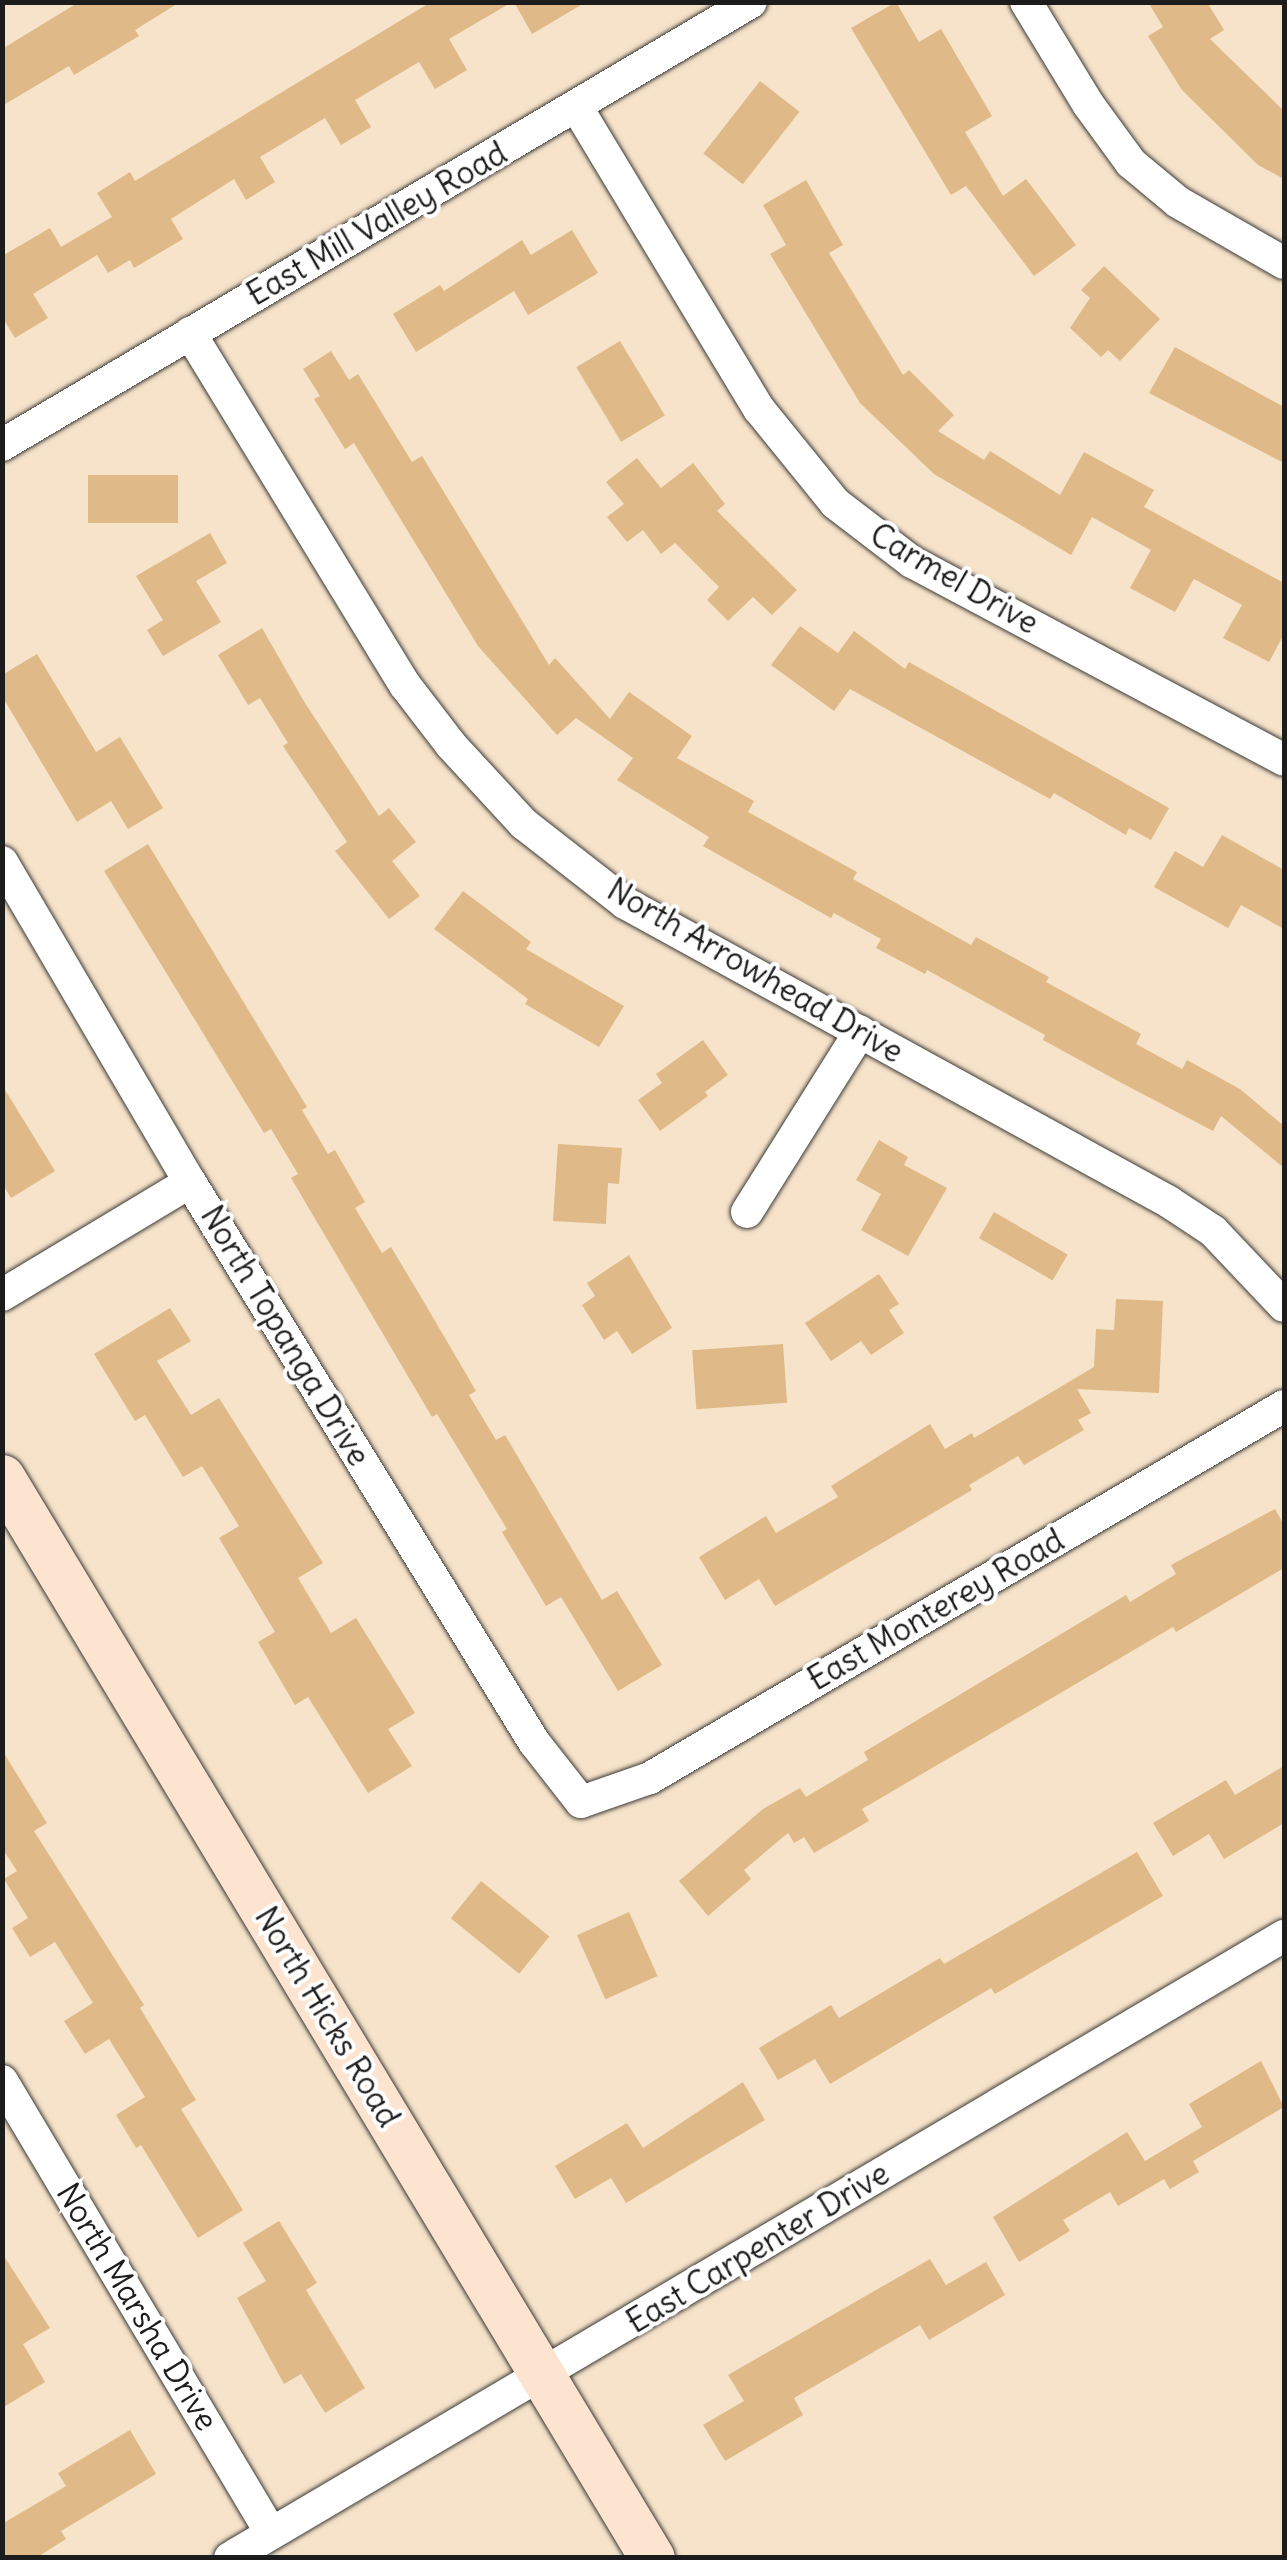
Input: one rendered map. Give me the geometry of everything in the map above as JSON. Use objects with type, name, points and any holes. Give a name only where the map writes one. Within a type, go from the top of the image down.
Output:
[{"type":"main road","name":"North Hicks Road","points":[[2,1477],[652,2558]]},
{"type":"street","name":"East Mill Valley Road","points":[[2,445],[751,2]]},
{"type":"street","points":[[1026,2],[1088,104],[1132,163],[1178,202],[1284,263]]},
{"type":"street","name":"Carmel Drive","points":[[576,106],[759,410],[834,503],[912,562],[1284,760]]},
{"type":"street","name":"North Arrowhead Drive","points":[[190,333],[406,685],[451,745],[524,824],[625,904],[1214,1231],[1284,1306]]},
{"type":"street","name":"North Topanga Drive","points":[[2,862],[190,1182],[534,1742],[581,1802]]},
{"type":"street","points":[[747,1212],[860,1032]]},
{"type":"street","points":[[2,1294],[190,1182]]},
{"type":"street","name":"East Monterey Road","points":[[581,1802],[650,1778],[1284,1406]]},
{"type":"street","name":"East Carpenter Drive","points":[[230,2558],[1284,1936]]},
{"type":"street","name":"North Marsha Drive","points":[[2,2081],[271,2533]]},
{"type":"building","points":[[79,2],[180,2],[135,30],[139,36],[74,75],[69,66],[2,106],[2,49]]},
{"type":"building","points":[[431,2],[512,2],[449,39],[467,70],[435,89],[419,62],[355,100],[371,127],[341,145],[325,118],[260,157],[275,182],[246,200],[234,179],[171,219],[183,239],[134,268],[130,260],[108,273],[97,255],[33,294],[48,318],[15,338],[2,317],[2,256],[50,228],[61,247],[112,217],[97,193],[130,172],[135,181]]},
{"type":"building","points":[[514,2],[586,2],[532,34]]},
{"type":"building","points":[[896,2],[919,42],[941,29],[992,116],[965,132],[1003,196],[1026,179],[1076,245],[1034,276],[966,186],[951,195],[851,28]]},
{"type":"building","points":[[1148,2],[1207,2],[1224,30],[1210,39],[1284,111],[1284,179],[1258,165],[1182,90],[1148,36],[1163,27]]},
{"type":"building","points":[[760,81],[799,112],[743,184],[703,153]]},
{"type":"building","points":[[806,180],[843,245],[829,253],[903,375],[909,370],[954,415],[938,431],[984,460],[990,451],[1060,495],[1084,452],[1154,490],[1144,507],[1284,583],[1284,634],[1269,662],[1223,638],[1242,605],[1194,579],[1175,612],[1130,588],[1151,550],[1092,517],[1071,555],[934,474],[860,403],[770,254],[786,245],[763,205]]},
{"type":"building","points":[[572,230],[598,273],[528,315],[514,291],[416,352],[393,314],[440,285],[444,291],[522,240],[531,255]]},
{"type":"building","points":[[1104,266],[1160,319],[1120,361],[1108,350],[1101,357],[1070,328],[1090,298],[1081,290]]},
{"type":"building","points":[[620,341],[665,416],[621,442],[576,367]]},
{"type":"building","points":[[1175,347],[1284,407],[1284,463],[1149,393]]},
{"type":"building","points":[[331,351],[349,380],[358,374],[412,462],[422,456],[549,665],[555,658],[610,719],[629,692],[692,736],[677,758],[754,801],[748,812],[857,872],[853,879],[971,945],[976,937],[1049,977],[1046,982],[1141,1034],[1136,1044],[1182,1069],[1187,1060],[1240,1089],[1284,1126],[1284,1168],[1221,1116],[1213,1131],[1043,1040],[1045,1035],[927,970],[925,974],[876,948],[881,939],[834,913],[831,918],[703,846],[709,837],[617,780],[633,758],[576,718],[557,735],[478,646],[354,443],[345,449],[314,399],[320,396],[303,369]]},
{"type":"building","points":[[637,458],[661,488],[693,463],[725,504],[717,511],[797,590],[772,615],[753,597],[728,621],[707,600],[719,587],[675,543],[661,554],[643,530],[627,542],[607,517],[624,504],[606,482]]},
{"type":"building","points":[[88,475],[178,475],[178,523],[88,523]]},
{"type":"building","points":[[210,533],[227,563],[196,581],[221,622],[163,656],[147,630],[163,620],[136,576]]},
{"type":"building","points":[[800,626],[838,653],[854,631],[905,669],[909,662],[1169,808],[1151,840],[1129,828],[1126,835],[1054,793],[1050,799],[850,689],[834,711],[771,665]]},
{"type":"building","points":[[262,628],[305,703],[379,816],[389,808],[416,842],[392,861],[420,896],[389,919],[335,851],[347,842],[283,746],[288,743],[260,698],[248,705],[218,655]]},
{"type":"building","points":[[37,654],[96,752],[120,737],[163,808],[128,829],[111,801],[77,822],[2,696],[2,675]]},
{"type":"building","points":[[1222,835],[1284,870],[1284,929],[1241,905],[1228,928],[1154,887],[1175,851],[1203,867]]},
{"type":"building","points":[[148,844],[307,1107],[302,1110],[328,1154],[335,1150],[365,1202],[355,1208],[382,1253],[391,1247],[476,1391],[469,1395],[496,1440],[505,1435],[602,1600],[617,1591],[662,1665],[618,1691],[561,1597],[546,1606],[502,1532],[507,1529],[437,1414],[432,1417],[291,1178],[298,1174],[271,1129],[264,1133],[104,871]]},
{"type":"building","points":[[463,891],[531,942],[526,949],[624,1006],[599,1047],[525,1004],[528,999],[434,929]]},
{"type":"building","points":[[703,1040],[728,1075],[705,1092],[708,1096],[660,1131],[638,1100],[662,1083],[656,1074]]},
{"type":"building","points":[[2,1085],[55,1171],[11,1198],[2,1183]]},
{"type":"building","points":[[879,1140],[908,1157],[904,1165],[947,1188],[908,1256],[861,1230],[881,1194],[856,1180]]},
{"type":"building","points":[[558,1144],[622,1148],[619,1184],[608,1183],[606,1224],[553,1221]]},
{"type":"building","points":[[994,1212],[1068,1254],[1053,1280],[979,1238]]},
{"type":"building","points":[[629,1255],[672,1328],[632,1354],[617,1331],[604,1340],[582,1305],[595,1296],[587,1283]]},
{"type":"building","points":[[879,1274],[899,1304],[889,1310],[904,1333],[871,1355],[861,1341],[831,1361],[805,1323]]},
{"type":"building","points":[[1116,1299],[1163,1301],[1159,1393],[1077,1389],[1091,1413],[1078,1420],[1084,1430],[1024,1465],[1018,1456],[969,1485],[972,1490],[775,1606],[759,1579],[725,1600],[699,1557],[766,1516],[776,1533],[838,1497],[831,1486],[930,1424],[945,1449],[972,1433],[974,1438],[1094,1367],[1096,1329],[1114,1330]]},
{"type":"building","points":[[170,1308],[191,1341],[157,1361],[191,1415],[219,1398],[323,1563],[298,1578],[331,1633],[356,1618],[415,1713],[388,1729],[412,1766],[368,1793],[308,1697],[295,1705],[258,1642],[275,1632],[219,1538],[239,1526],[202,1466],[183,1477],[145,1415],[135,1421],[94,1354]]},
{"type":"building","points":[[783,1344],[787,1403],[696,1409],[692,1350]]},
{"type":"building","points":[[1275,1509],[1284,1525],[1284,1568],[1176,1632],[1173,1627],[862,1809],[869,1821],[814,1853],[804,1837],[794,1843],[788,1833],[744,1870],[751,1879],[708,1916],[679,1881],[763,1809],[800,1788],[806,1797],[868,1760],[864,1752],[1126,1595],[1130,1602],[1176,1574],[1171,1565]]},
{"type":"building","points":[[2,1750],[47,1823],[34,1831],[144,2005],[140,2008],[196,2100],[181,2109],[243,2210],[198,2238],[141,2145],[136,2148],[116,2115],[145,2097],[109,2039],[85,2054],[64,2021],[93,2003],[55,1942],[30,1957],[12,1928],[28,1918],[4,1879],[17,1871],[2,1848]]},
{"type":"building","points":[[1284,1766],[1284,1823],[1224,1859],[1209,1834],[1173,1856],[1153,1823],[1226,1780],[1235,1795]]},
{"type":"building","points":[[1137,1852],[1163,1896],[995,1994],[991,1988],[830,2084],[815,2059],[778,2080],[759,2048],[831,2005],[839,2018],[940,1958],[944,1964]]},
{"type":"building","points":[[481,1881],[549,1936],[519,1974],[451,1918]]},
{"type":"building","points":[[629,1912],[657,1976],[605,1999],[577,1935]]},
{"type":"building","points":[[1261,2061],[1284,2107],[1193,2161],[1199,2172],[1170,2189],[1164,2179],[1118,2206],[1110,2192],[1063,2220],[1070,2231],[1019,2262],[993,2217],[1127,2132],[1145,2161],[1202,2127],[1189,2104]]},
{"type":"building","points":[[743,2082],[765,2120],[626,2203],[611,2178],[575,2199],[555,2166],[627,2123],[643,2148]]},
{"type":"building","points":[[279,2221],[317,2283],[306,2290],[365,2388],[325,2413],[301,2374],[284,2384],[237,2298],[266,2281],[243,2243]]},
{"type":"building","points":[[2,2253],[50,2328],[23,2344],[45,2382],[2,2408]]},
{"type":"building","points":[[930,2259],[946,2285],[986,2262],[1005,2295],[929,2340],[920,2325],[794,2398],[803,2415],[725,2461],[703,2425],[744,2401],[728,2375]]},
{"type":"building","points":[[130,2430],[156,2474],[61,2531],[66,2539],[36,2558],[2,2558],[2,2524],[66,2486],[58,2473]]}]
